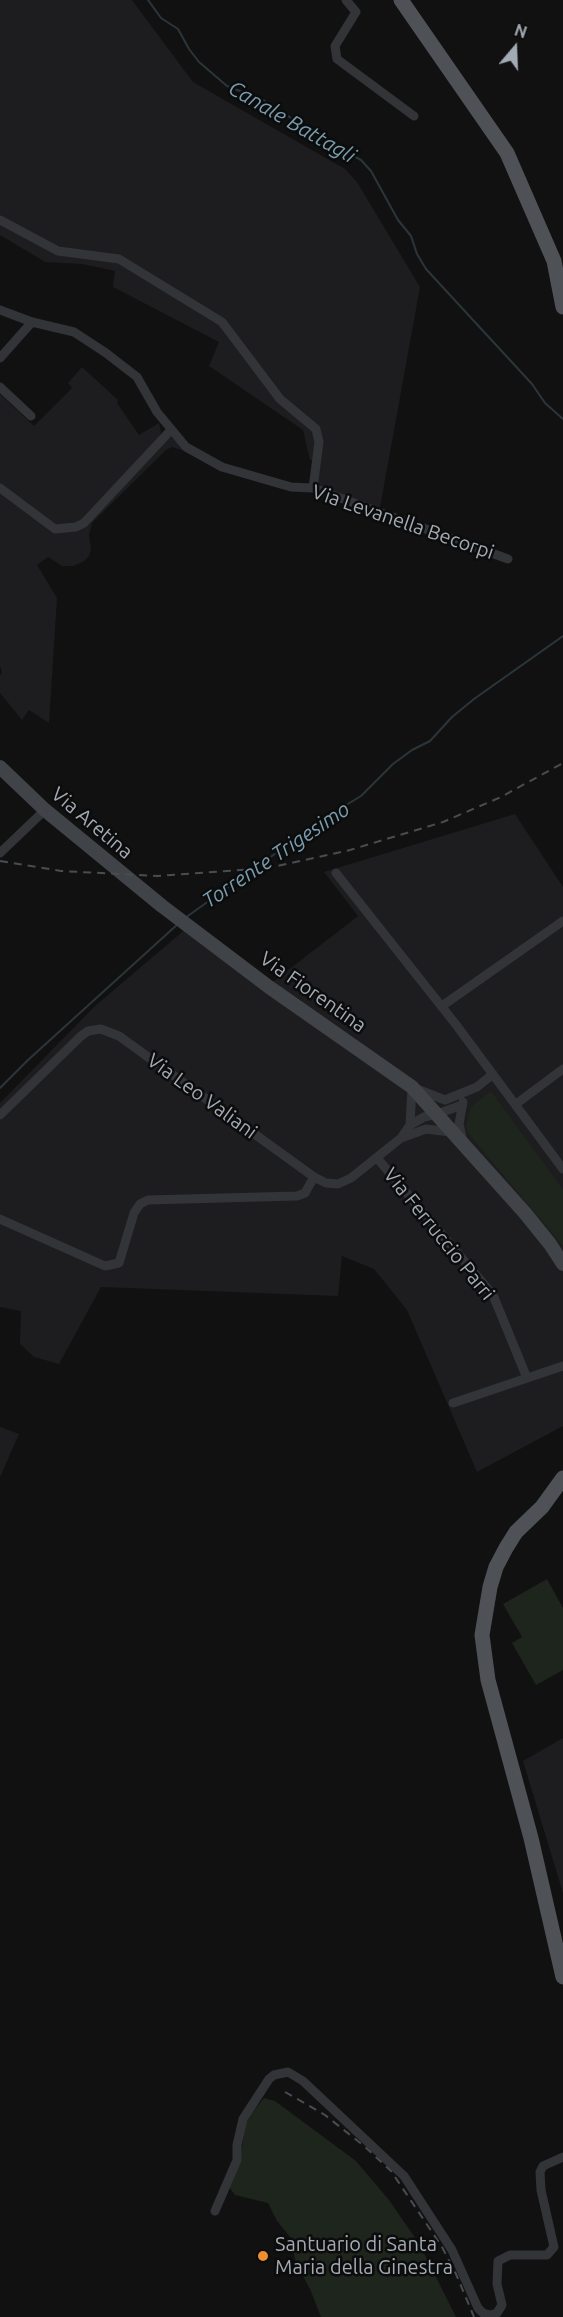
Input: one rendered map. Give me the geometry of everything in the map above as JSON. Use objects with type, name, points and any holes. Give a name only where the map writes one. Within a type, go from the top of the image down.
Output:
[{"type":"main road","points":[[401,0],[507,153],[554,261],[563,307]]},
{"type":"main road","points":[[563,1478],[542,1507],[516,1532],[496,1567],[490,1587],[482,1635],[488,1680],[531,1838],[563,1977]]},
{"type":"main road","points":[[542,1507],[563,1498]]},
{"type":"street","points":[[346,0],[356,12],[335,46],[337,59],[414,116]]},
{"type":"street","points":[[0,220],[58,250],[119,259],[222,322],[280,399],[316,429],[318,442],[314,488]]},
{"type":"street","name":"Via Levanella Becorpi","points":[[0,310],[32,322],[74,332],[106,352],[136,377],[170,431],[186,447],[222,467],[291,487],[314,488],[508,559]]},
{"type":"street","points":[[0,358],[32,322]]},
{"type":"street","points":[[0,387],[31,416]]},
{"type":"street","points":[[0,488],[55,528],[76,527],[84,523],[170,431]]},
{"type":"street","name":"Via Aretina","points":[[0,767],[45,810],[162,906]]},
{"type":"street","points":[[0,852],[45,810]]},
{"type":"street","points":[[336,873],[442,1006],[563,1169]]},
{"type":"street","name":"Via Fiorentina","points":[[162,906],[269,987],[412,1086],[460,1138],[550,1244],[563,1264]]},
{"type":"street","points":[[442,1006],[563,921]]},
{"type":"street","name":"Via Leo Valiani","points":[[0,1115],[81,1036],[88,1031],[101,1029],[119,1036],[314,1177],[326,1182],[338,1184],[377,1158],[401,1138],[410,1125]]},
{"type":"street","points":[[516,1104],[563,1069]]},
{"type":"street","points":[[410,1125],[412,1086],[445,1100],[466,1093],[493,1074]]},
{"type":"street","points":[[401,1138],[426,1129],[441,1130],[460,1138],[459,1124],[466,1093]]},
{"type":"street","points":[[426,1129],[438,1114],[445,1100]]},
{"type":"street","points":[[410,1125],[424,1116],[438,1114],[462,1105]]},
{"type":"street","name":"Via Ferruccio Parri","points":[[377,1158],[493,1295],[527,1378]]},
{"type":"street","points":[[0,1219],[105,1266],[119,1263],[134,1213],[140,1204],[148,1200],[297,1196],[305,1193],[314,1177]]},
{"type":"street","points":[[453,1403],[563,1365]]},
{"type":"street","points":[[215,2211],[237,2160],[237,2145],[243,2119],[269,2079],[274,2075],[288,2072],[303,2081],[404,2176],[452,2250],[478,2308],[490,2315],[497,2313],[502,2305],[497,2284],[498,2261],[510,2255],[547,2254],[554,2247],[541,2190],[540,2172],[543,2166],[563,2157]]},
{"type":"shaded area","points":[[0,0],[132,0],[193,82],[345,169],[357,182],[420,287],[379,513],[309,491],[319,463],[310,460],[303,430],[209,366],[219,342],[113,287],[115,271],[82,264],[45,262],[0,235]]},
{"type":"shaded area","points":[[82,367],[118,400],[117,403],[139,435],[159,423],[160,437],[171,437],[188,452],[172,447],[166,450],[92,523],[89,535],[91,550],[83,562],[73,566],[62,566],[48,557],[37,565],[57,598],[49,723],[29,710],[22,720],[0,693],[2,672],[0,666],[0,394],[34,426],[72,388],[68,383]]},
{"type":"shaded area","points":[[515,814],[563,887],[563,1426],[477,1472],[407,1310],[374,1269],[342,1256],[338,1296],[101,1287],[59,1364],[34,1357],[20,1344],[21,1311],[0,1307],[0,1103],[95,1006],[188,927],[265,988],[358,916],[324,872]]},
{"type":"shaded area","points":[[491,1091],[563,1190],[563,1246],[468,1133],[466,1126],[471,1107]]},
{"type":"shaded area","points":[[0,1427],[19,1434],[0,1477]]},
{"type":"shaded area","points":[[547,1579],[563,1608],[563,1670],[536,1685],[512,1643],[522,1637],[503,1604]]},
{"type":"shaded area","points":[[563,1738],[563,1893],[523,1761]]},
{"type":"shaded area","points":[[264,2098],[275,2101],[356,2161],[389,2200],[420,2245],[456,2317],[321,2317],[296,2263],[290,2237],[277,2221],[268,2203],[235,2195],[229,2187],[240,2162],[245,2125]]},
{"type":"waterway","name":"Canale Battagli","points":[[148,0],[161,18],[178,29],[199,62],[227,86],[265,101],[331,144],[361,160],[371,171],[398,220],[411,236],[417,254],[426,269],[532,384],[545,403],[563,419]]},
{"type":"waterway","name":"Torrente Trigesimo","points":[[185,918],[328,816],[361,796],[393,764],[412,750],[430,741],[452,717],[474,699],[563,636]]},
{"type":"waterway","name":"Torrente Trigesimo","points":[[0,1088],[179,923]]},
{"type":"railway","points":[[0,861],[61,871],[158,876],[268,868],[350,850],[443,822],[501,797],[563,763]]},
{"type":"railway","points":[[285,2092],[325,2115],[391,2171],[442,2247],[474,2317]]},
{"type":"place","name":"Santuario di Santa Maria della Ginestra","points":[[263,2256]]}]
